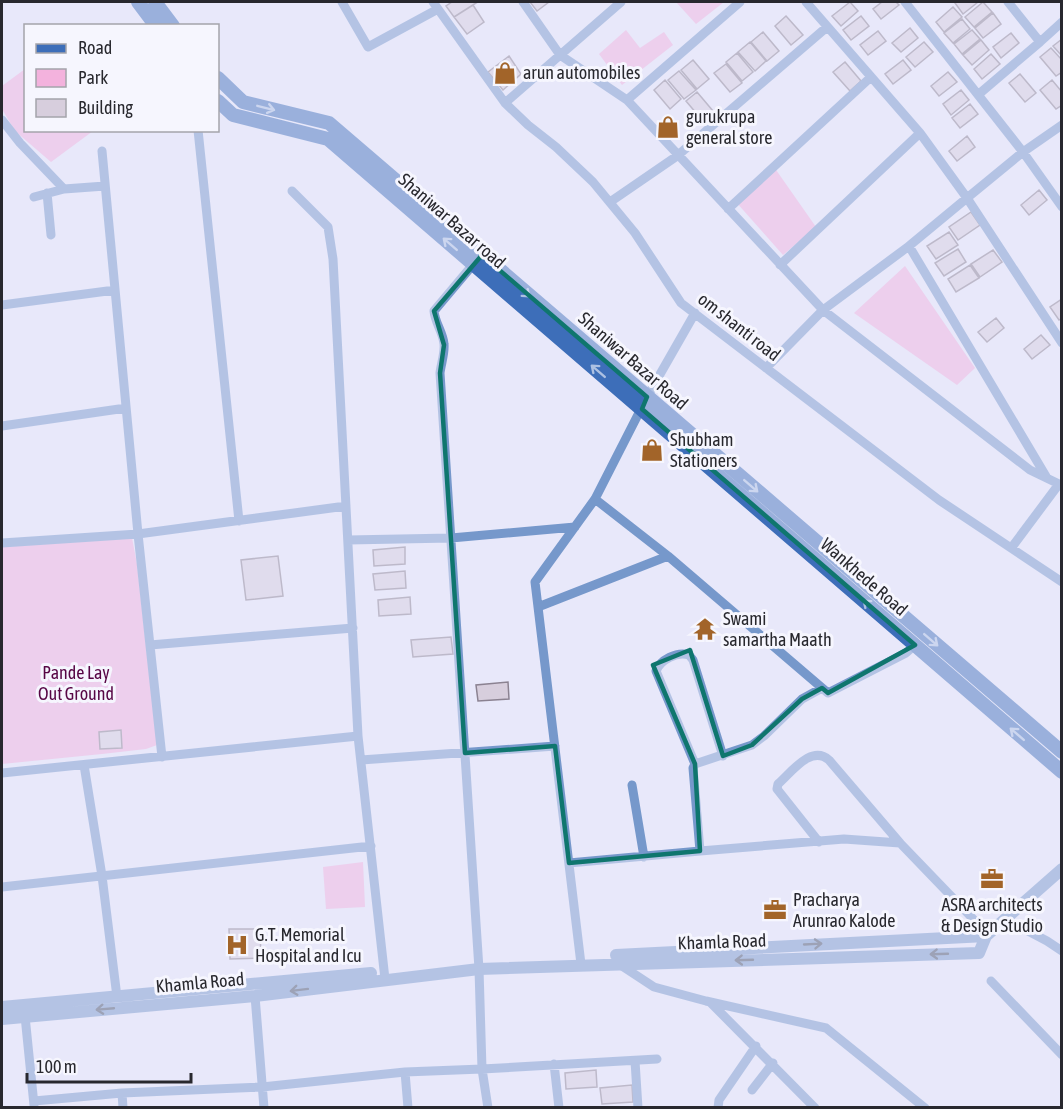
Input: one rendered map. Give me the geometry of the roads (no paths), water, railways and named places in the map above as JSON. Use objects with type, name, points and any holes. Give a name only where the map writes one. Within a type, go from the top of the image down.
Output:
[{"type":"main road","points":[[138,2],[154,24]]},
{"type":"main road","points":[[155,2],[172,24]]},
{"type":"main road","name":"Shaniwar Bazar Road","points":[[219,79],[243,102],[328,123],[478,260]]},
{"type":"main road","name":"Shaniwar Bazar road","points":[[219,102],[233,115],[328,139],[478,260],[644,403]]},
{"type":"main road","name":"Shaniwar Bazar Road","points":[[644,403],[1062,752]]},
{"type":"main road","name":"Wankhede Road","points":[[644,403],[915,645],[1062,772]]},
{"type":"street","points":[[342,2],[368,47],[435,5]]},
{"type":"street","points":[[523,2],[560,55],[627,100],[823,310],[1030,470],[1060,482],[1012,547]]},
{"type":"street","points":[[505,103],[621,2]]},
{"type":"street","points":[[627,100],[740,2]]},
{"type":"street","points":[[806,2],[920,133],[967,198],[1062,343]]},
{"type":"street","points":[[905,2],[979,94],[1062,207]]},
{"type":"street","points":[[1008,2],[1040,42]]},
{"type":"street","name":"om shanti road","points":[[435,5],[505,103],[556,147],[593,182],[610,202],[635,233],[681,303],[939,500],[1062,582]]},
{"type":"street","points":[[979,94],[1062,22]]},
{"type":"street","points":[[610,202],[677,156],[827,27]]},
{"type":"street","points":[[728,210],[871,77]]},
{"type":"street","points":[[2,120],[20,143],[64,189]]},
{"type":"street","points":[[766,368],[823,310],[909,246],[1023,152],[1062,125]]},
{"type":"street","points":[[198,132],[239,521]]},
{"type":"street","points":[[780,265],[920,133]]},
{"type":"street","points":[[102,151],[138,534],[162,757]]},
{"type":"street","points":[[34,196],[64,189],[105,186]]},
{"type":"street","points":[[292,191],[328,227],[333,259],[358,736],[384,975]]},
{"type":"street","points":[[47,193],[51,235]]},
{"type":"street","points":[[909,246],[1047,478]]},
{"type":"street","points":[[478,260],[434,311],[435,321],[440,328],[444,345],[440,374],[483,1069],[488,1107]]},
{"type":"street","points":[[2,305],[115,290]]},
{"type":"street","points":[[580,961],[535,582],[595,499],[644,403],[695,313]]},
{"type":"street","points":[[2,426],[126,408]]},
{"type":"street","points":[[595,499],[668,556],[828,693],[906,653],[915,645]]},
{"type":"street","points":[[2,543],[138,534],[346,506]]},
{"type":"street","points":[[348,540],[451,538],[575,527]]},
{"type":"street","points":[[538,607],[668,556]]},
{"type":"street","points":[[150,645],[353,628]]},
{"type":"street","points":[[699,851],[694,766],[656,670],[662,662],[680,654],[688,655],[693,660],[723,756]]},
{"type":"street","points":[[651,671],[694,766]]},
{"type":"street","points":[[694,766],[752,744],[764,736],[802,699],[822,688]]},
{"type":"street","points":[[2,773],[358,736]]},
{"type":"street","points":[[361,760],[555,746]]},
{"type":"street","points":[[819,842],[777,789],[778,784],[809,756],[818,754],[829,760],[900,843],[977,922],[986,936],[1062,869]]},
{"type":"street","points":[[84,765],[102,876],[117,997]]},
{"type":"street","points":[[632,785],[644,856]]},
{"type":"street","points":[[569,863],[844,840],[900,843]]},
{"type":"street","points":[[2,887],[370,846]]},
{"type":"street","points":[[1005,919],[1047,940],[1062,951]]},
{"type":"street","name":"Khamla Road","points":[[2,1007],[478,967],[986,936],[979,953],[618,963],[580,961]]},
{"type":"street","points":[[618,963],[654,987],[711,1003],[826,1028],[925,1107]]},
{"type":"street","name":"Khamla Road","points":[[2,1019],[255,996],[384,975]]},
{"type":"street","points":[[992,981],[1062,1055]]},
{"type":"street","points":[[255,996],[264,1107]]},
{"type":"street","points":[[711,1003],[815,1107]]},
{"type":"street","points":[[25,1016],[34,1104],[122,1093],[262,1087],[405,1072],[657,1059]]},
{"type":"street","points":[[718,1107],[719,1100],[756,1046]]},
{"type":"street","points":[[635,1061],[638,1107]]},
{"type":"street","points":[[752,1090],[773,1063]]},
{"type":"street","points":[[554,1064],[559,1107]]},
{"type":"street","points":[[405,1072],[408,1107]]},
{"type":"street","points":[[122,1093],[123,1107]]},
{"type":"place","name":"arun automobiles","points":[[505,73]]},
{"type":"place","name":"gurukrupa general store","points":[[668,127]]},
{"type":"place","name":"Shubham Stationers","points":[[652,450]]},
{"type":"place","name":"Swami samartha Maath","points":[[705,629]]},
{"type":"place","name":"ASRA architects & Design Studio","points":[[992,879]]},
{"type":"place","name":"Pracharya Arunrao Kalode","points":[[775,910]]},
{"type":"place","name":"G.T. Memorial Hospital and Icu","points":[[237,945]]},
{"type":"park label","name":"Pande Lay Out Ground","points":[[76,683]]}]
